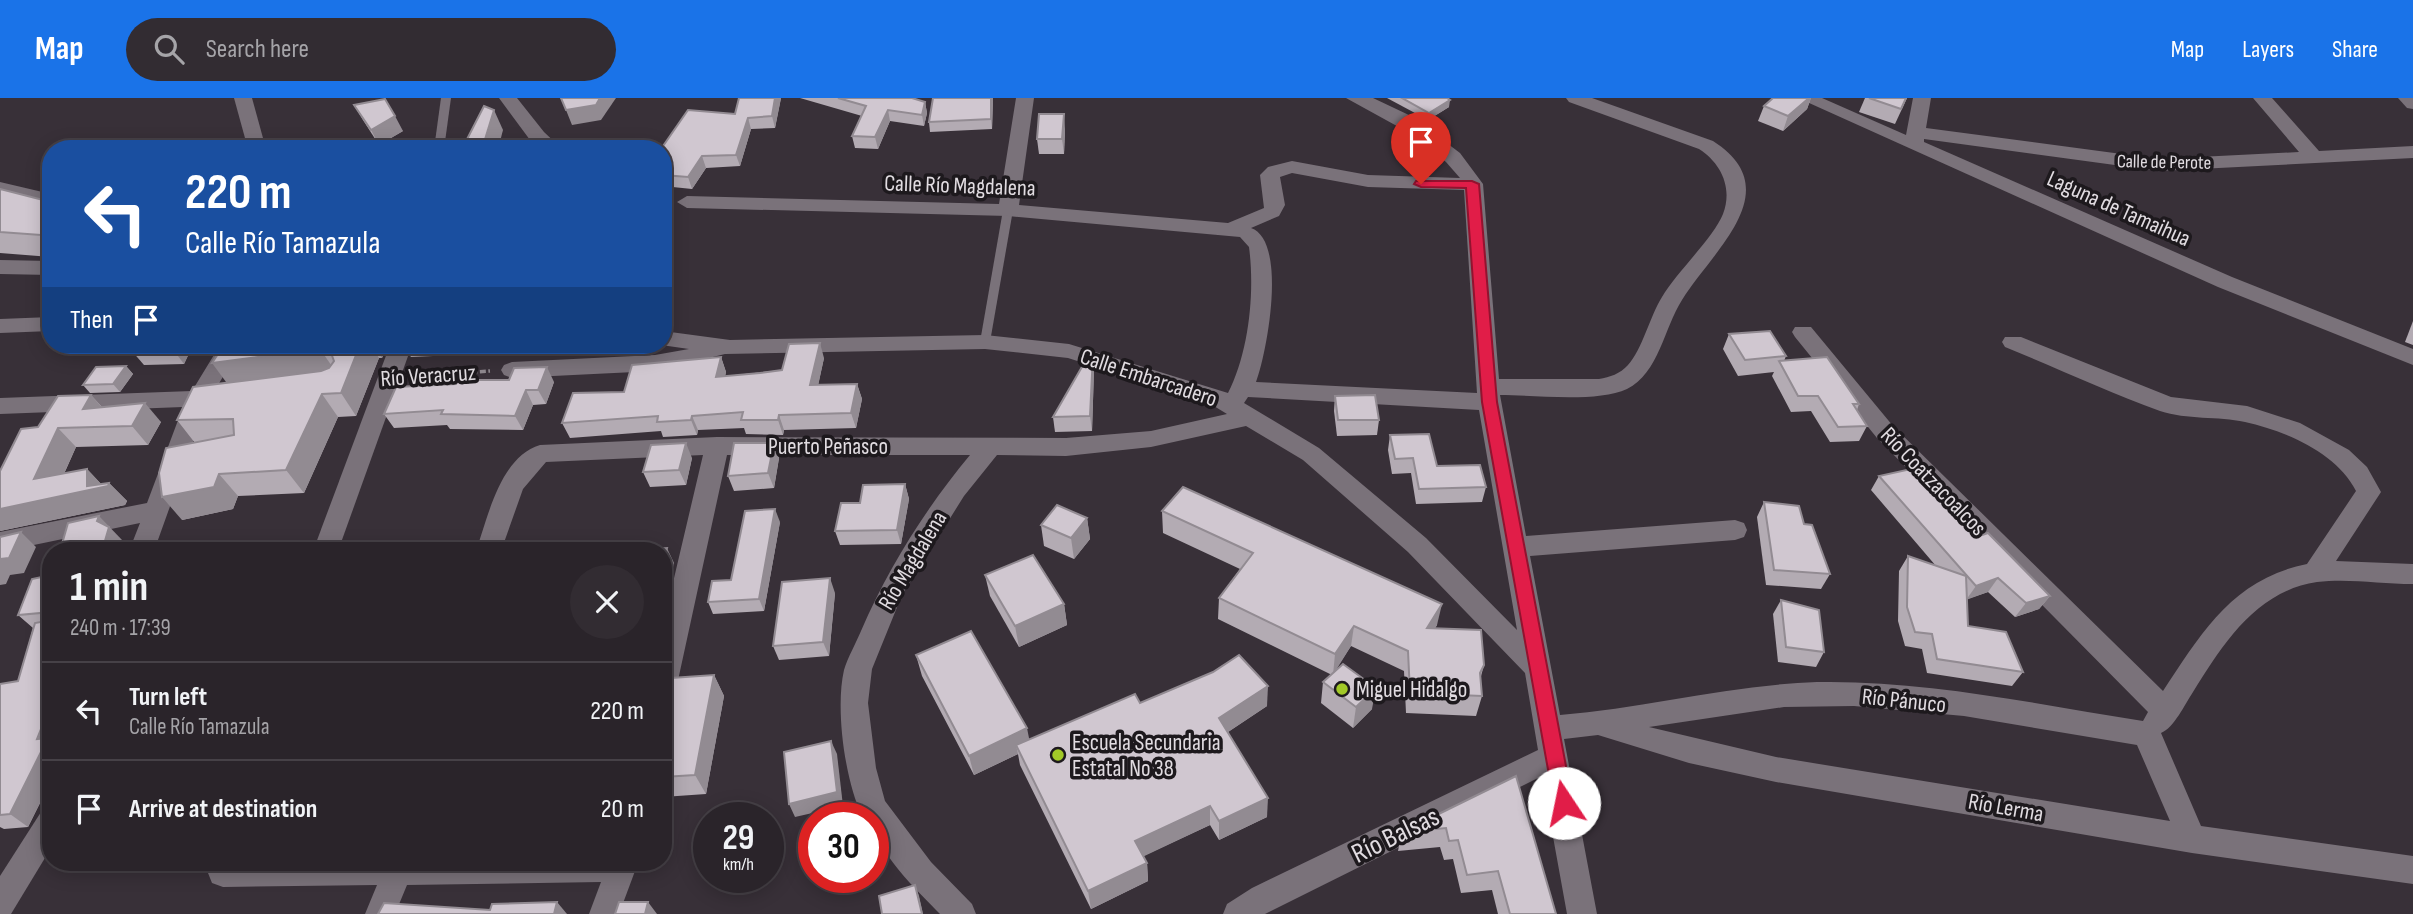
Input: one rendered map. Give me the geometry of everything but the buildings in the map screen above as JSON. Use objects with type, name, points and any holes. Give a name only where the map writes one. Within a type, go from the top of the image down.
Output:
[{"type":"street","points":[[243,98],[255,140]]},
{"type":"street","points":[[508,98],[542,140]]},
{"type":"street","points":[[1008,210],[1025,98]]},
{"type":"street","points":[[1356,98],[1394,115],[1448,152],[1465,168],[1472,184],[1489,394],[1582,914]]},
{"type":"street","points":[[990,448],[1066,447],[1151,439],[1242,403],[1599,387],[1629,377],[1650,347],[1671,299],[1733,215],[1736,190],[1729,165],[1720,154],[1706,145],[1575,98]]},
{"type":"street","name":"Laguna de Tamaihua","points":[[1807,98],[1915,138],[2225,282],[2413,357]]},
{"type":"street","points":[[1915,138],[1922,98]]},
{"type":"street","points":[[2262,98],[2312,155]]},
{"type":"street","points":[[2407,98],[2413,104]]},
{"type":"street","name":"Calle de Perote","points":[[1915,138],[2160,165],[2312,155],[2413,152]]},
{"type":"street","points":[[1230,229],[1272,212],[1275,205],[1270,175],[1284,167],[1368,181],[1472,184]]},
{"type":"street","points":[[0,188],[42,198]]},
{"type":"street","name":"Calle Río Magdalena","points":[[687,202],[1008,210],[1230,229]]},
{"type":"street","points":[[1230,229],[1250,234],[1256,239],[1261,254],[1258,314],[1242,403]]},
{"type":"street","points":[[0,267],[42,268]]},
{"type":"street","points":[[0,326],[42,324]]},
{"type":"street","name":"Río Coatzacoalcos","points":[[1803,332],[1885,432],[2165,711]]},
{"type":"street","name":"Calle Embarcadero","points":[[672,339],[730,347],[985,342],[1069,351],[1242,403],[1311,454],[1417,545],[1536,667]]},
{"type":"street","points":[[2013,342],[2168,405],[2247,414],[2292,429],[2326,445],[2359,473],[2370,492],[2315,572]]},
{"type":"street","points":[[512,370],[655,363],[696,357],[730,347]]},
{"type":"street","points":[[146,542],[197,401],[226,354]]},
{"type":"street","points":[[328,542],[397,354]]},
{"type":"street","points":[[0,407],[197,401],[239,396]]},
{"type":"street","points":[[672,645],[717,446]]},
{"type":"street","name":"Puerto Peñasco","points":[[492,542],[510,488],[521,469],[540,454],[717,446],[990,448]]},
{"type":"street","name":"Río Magdalena","points":[[961,914],[920,872],[872,807],[862,768],[854,703],[858,668],[891,591],[955,490],[990,448]]},
{"type":"street","points":[[0,542],[158,510]]},
{"type":"street","points":[[1515,547],[1735,530]]},
{"type":"street","points":[[2192,839],[2147,734],[2165,711],[2189,671],[2245,600],[2279,582],[2315,572],[2413,574]]},
{"type":"street","name":"Río Pánuco","points":[[1551,742],[1604,725],[1760,699],[1816,694],[1876,695],[2004,711],[2147,734]]},
{"type":"street","name":"Río Lerma","points":[[1604,725],[1653,743],[1763,766],[2192,839],[2413,870]]},
{"type":"street","name":"Río Balsas","points":[[1238,914],[1551,742]]},
{"type":"street","points":[[0,904],[42,841]]},
{"type":"street","points":[[223,873],[274,871]]},
{"type":"street","points":[[380,914],[398,871]]},
{"type":"street","points":[[604,914],[621,871]]},
{"type":"lane","points":[[440,140],[446,98]]},
{"type":"lane","points":[[985,342],[1008,210]]},
{"type":"path","name":"Río Veracruz","points":[[387,377],[512,370]]},
{"type":"place","name":"Miguel Hidalgo","points":[[1342,689]]},
{"type":"place","name":"Escuela Secundaria Estatal No 38","points":[[1058,755]]},
{"type":"route","points":[[1421,184],[1472,184],[1489,402],[1540,688],[1564,803]]}]
